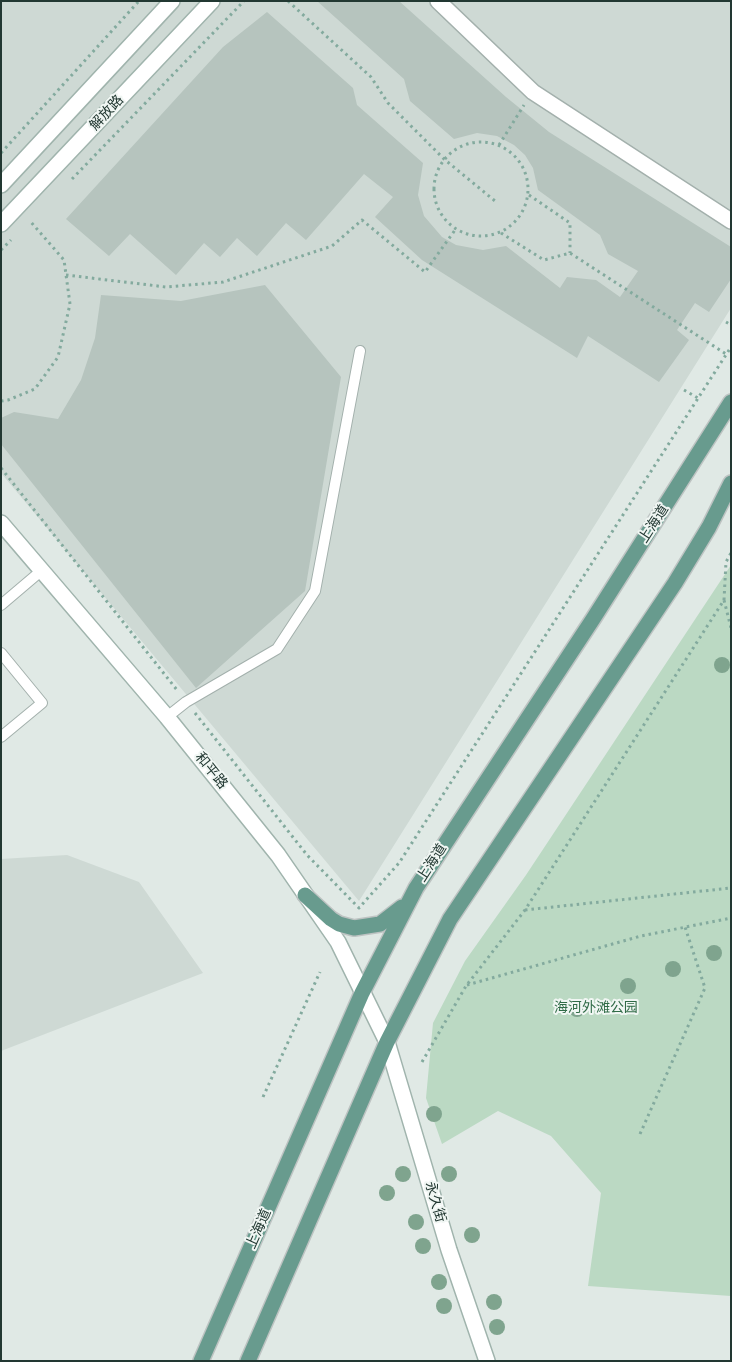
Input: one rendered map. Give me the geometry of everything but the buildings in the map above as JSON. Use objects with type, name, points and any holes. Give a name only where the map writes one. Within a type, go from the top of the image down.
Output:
[{"type":"main road","name":"上海道","points":[[201,1361],[362,993],[416,888],[593,619],[731,402]]},
{"type":"main road","points":[[248,1361],[387,1042],[450,919],[675,582],[709,527],[731,483]]},
{"type":"main road","points":[[305,895],[339,924],[363,928],[380,924],[391,918],[416,888]]},
{"type":"street","name":"解放路","points":[[1,185],[172,1]]},
{"type":"street","name":"解放路","points":[[1,224],[212,1]]},
{"type":"street","points":[[438,1],[533,92],[731,221]]},
{"type":"street","name":"和平路","points":[[1,523],[167,717],[278,855],[338,942],[387,1042]]},
{"type":"street","name":"永久街","points":[[387,1042],[449,1250],[486,1361]]},
{"type":"lane","points":[[167,717],[186,702],[277,649],[315,591],[360,350]]},
{"type":"lane","points":[[1,605],[41,571]]},
{"type":"lane","points":[[1,653],[42,703],[1,737]]},
{"type":"path","points":[[1,154],[139,1]]},
{"type":"path","points":[[64,186],[244,1]]},
{"type":"path","points":[[288,1],[371,77],[388,103],[444,159],[495,201]]},
{"type":"path","points":[[499,145],[533,92]]},
{"type":"path","points":[[484,141],[499,145],[512,153],[522,165],[528,179],[528,194],[524,210],[515,223],[501,233],[486,237],[469,236],[455,230],[443,218],[435,204],[433,188],[436,173],[444,159],[455,149],[469,143],[484,141]]},
{"type":"path","points":[[528,194],[570,223],[570,252]]},
{"type":"path","points":[[25,227],[37,214]]},
{"type":"path","points":[[66,275],[166,287],[223,282],[332,246],[362,220],[425,272],[455,230]]},
{"type":"path","points":[[1,401],[35,389],[58,357],[70,304],[64,260],[30,221]]},
{"type":"path","points":[[501,233],[544,260],[570,252]]},
{"type":"path","points":[[1,250],[13,238]]},
{"type":"path","points":[[570,252],[726,354]]},
{"type":"path","points":[[726,322],[731,325]]},
{"type":"path","points":[[1,468],[306,855],[359,908],[399,863],[731,347]]},
{"type":"path","points":[[684,390],[698,398]]},
{"type":"path","points":[[731,553],[726,562],[724,600],[731,628]]},
{"type":"path","points":[[422,1062],[466,986],[525,910],[724,600]]},
{"type":"path","points":[[525,910],[731,888]]},
{"type":"path","points":[[466,986],[641,936],[731,918]]},
{"type":"path","points":[[640,1134],[705,988],[685,928]]},
{"type":"path","points":[[263,1097],[320,972]]},
{"type":"shaded area","points":[[1,1],[731,1],[731,308],[359,901],[1,473]]},
{"type":"shaded area","points":[[67,855],[139,882],[203,973],[1,1051],[1,859]]},
{"type":"green space","name":"海河外滩公园","points":[[731,565],[731,1296],[588,1286],[601,1193],[551,1136],[498,1111],[442,1144],[426,1098],[433,1023],[465,961],[526,875]]}]
